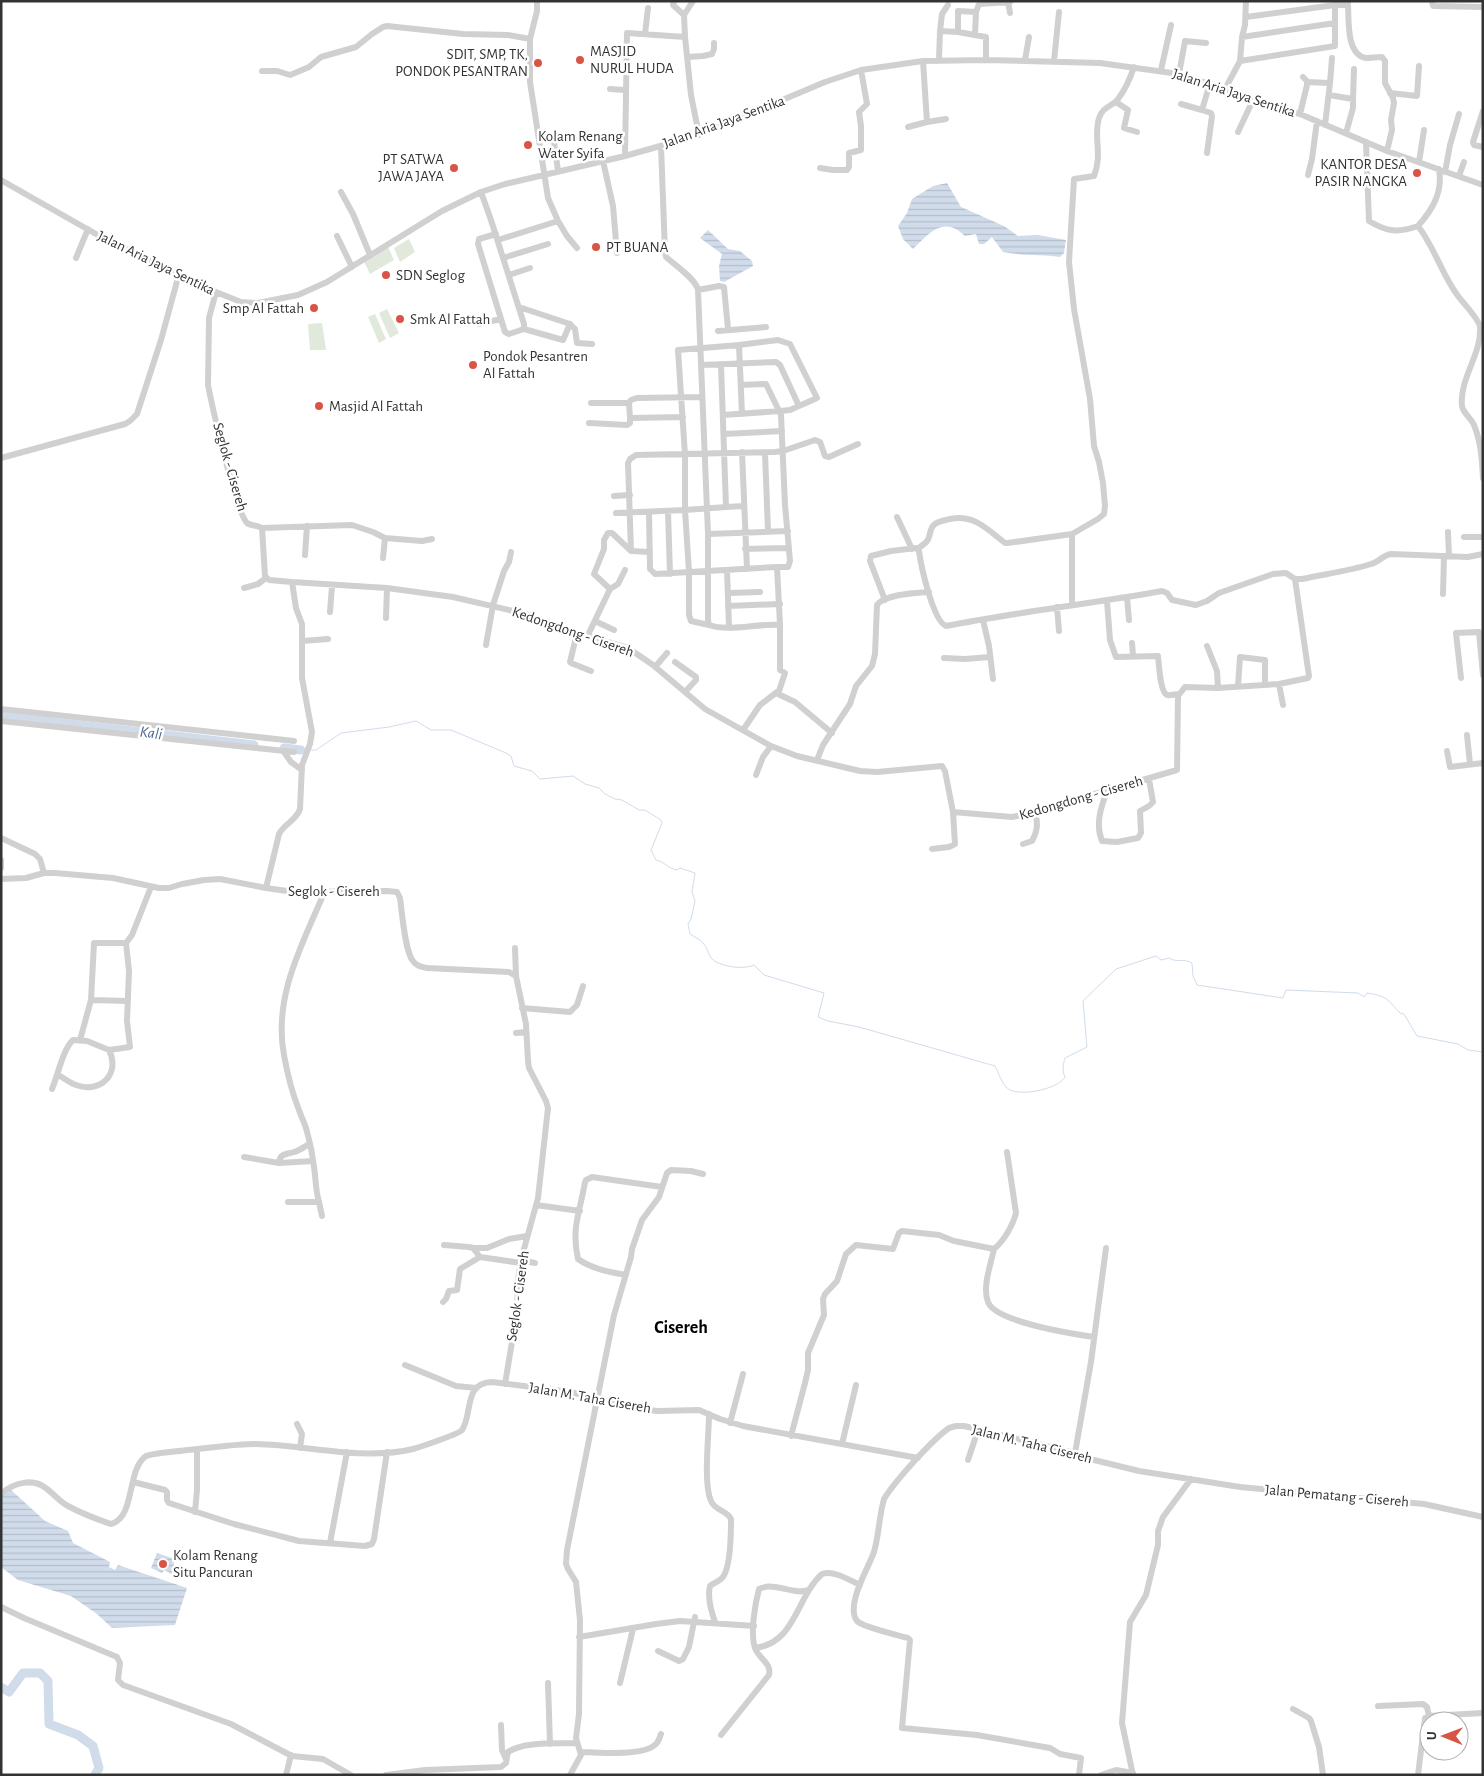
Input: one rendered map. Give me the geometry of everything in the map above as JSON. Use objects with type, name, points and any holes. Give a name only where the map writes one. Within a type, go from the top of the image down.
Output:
[{"type":"street","points":[[537,1],[537,12],[530,40],[530,82],[538,143],[548,198],[558,222],[577,248]]},
{"type":"street","points":[[674,1],[673,5],[684,14]]},
{"type":"street","points":[[693,1],[684,14],[685,37],[691,95],[699,135]]},
{"type":"street","points":[[1225,89],[1240,60],[1246,17],[1246,1]]},
{"type":"street","points":[[1432,1],[1433,6],[1483,6]]},
{"type":"street","points":[[975,35],[976,12],[979,4],[1009,2],[1010,13]]},
{"type":"street","points":[[1246,17],[1348,3],[1350,43],[1355,51],[1362,56],[1383,57],[1385,61],[1384,79],[1394,103],[1388,151]]},
{"type":"street","points":[[939,60],[942,14],[948,5]]},
{"type":"street","points":[[1240,60],[1334,46],[1336,44],[1334,5]]},
{"type":"street","points":[[645,34],[648,8]]},
{"type":"street","points":[[958,32],[958,11],[976,12]]},
{"type":"street","points":[[1054,61],[1059,12]]},
{"type":"street","points":[[1242,37],[1335,23]]},
{"type":"street","points":[[1161,70],[1171,25]]},
{"type":"street","points":[[262,70],[277,70],[290,75],[309,67],[321,57],[356,47],[372,34],[387,26],[463,34],[508,35],[530,40]]},
{"type":"street","points":[[940,32],[958,32],[984,36],[987,38],[986,60]]},
{"type":"street","points":[[625,156],[627,33],[685,37]]},
{"type":"street","points":[[1026,60],[1029,37]]},
{"type":"street","points":[[1179,74],[1185,41],[1206,43]]},
{"type":"street","points":[[688,57],[712,54],[714,44]]},
{"type":"street","points":[[1325,125],[1332,58]]},
{"type":"street","name":"Jalan Aria Jaya Sentika","points":[[1,180],[104,238],[216,292],[248,303],[278,300],[309,291],[328,282],[442,210],[481,192],[558,171],[625,156],[699,135],[825,82],[861,70],[922,61],[1026,60],[1100,63],[1179,74],[1300,114],[1388,151],[1483,185]]},
{"type":"street","points":[[922,61],[927,122]]},
{"type":"street","points":[[1390,93],[1416,96],[1419,66]]},
{"type":"street","points":[[885,600],[870,559],[871,556],[879,553],[915,549],[928,540],[931,528],[942,520],[958,517],[970,518],[1005,543],[1072,534],[1104,514],[1105,506],[1100,462],[1094,446],[1090,399],[1069,262],[1074,179],[1094,176],[1098,167],[1099,155],[1097,133],[1099,116],[1103,109],[1116,102],[1126,86],[1134,67]]},
{"type":"street","points":[[1346,133],[1353,108],[1354,69]]},
{"type":"street","points":[[820,168],[847,170],[849,167],[849,153],[861,150],[859,112],[867,104],[861,70]]},
{"type":"street","points":[[1300,114],[1305,80],[1330,83]]},
{"type":"street","points":[[1202,110],[1210,83]]},
{"type":"street","points":[[610,89],[625,90]]},
{"type":"street","points":[[1329,95],[1353,98]]},
{"type":"street","points":[[1238,132],[1253,100]]},
{"type":"street","points":[[1116,102],[1128,110],[1124,128],[1137,132]]},
{"type":"street","points":[[1181,104],[1211,113],[1206,153]]},
{"type":"street","points":[[1483,111],[1473,142],[1474,145],[1483,147]]},
{"type":"street","points":[[1366,142],[1369,220],[1382,228],[1392,231],[1409,229],[1418,226],[1437,200],[1442,170],[1460,114]]},
{"type":"street","points":[[908,127],[946,119]]},
{"type":"street","points":[[1308,175],[1318,121]]},
{"type":"street","points":[[1419,162],[1424,130]]},
{"type":"street","points":[[554,142],[558,171]]},
{"type":"street","points":[[661,146],[666,257],[693,280],[698,290],[708,534],[709,625]]},
{"type":"street","points":[[603,161],[613,206],[617,253]]},
{"type":"street","points":[[1460,176],[1464,162]]},
{"type":"street","points":[[340,192],[353,214],[370,255]]},
{"type":"street","points":[[481,192],[520,307],[524,329]]},
{"type":"street","points":[[558,222],[497,237],[479,239],[478,244],[507,333],[524,329],[564,340],[570,324]]},
{"type":"street","points":[[1418,226],[1435,252],[1456,295],[1480,326],[1474,357],[1464,388],[1462,404],[1464,411],[1473,424],[1478,439],[1483,478]]},
{"type":"street","points":[[76,258],[88,229]]},
{"type":"street","points":[[337,236],[352,267]]},
{"type":"street","points":[[502,258],[548,244]]},
{"type":"street","points":[[509,275],[530,268]]},
{"type":"street","points":[[1,458],[105,430],[130,421],[137,414],[161,340],[179,274]]},
{"type":"street","points":[[698,290],[719,286],[724,288],[728,329]]},
{"type":"street","name":"Seglok - Cisereh","points":[[216,292],[210,318],[208,385],[233,487],[244,518],[249,524],[262,528],[266,578]]},
{"type":"street","points":[[520,307],[570,324],[575,329],[577,343],[592,344]]},
{"type":"street","points":[[479,324],[501,319]]},
{"type":"street","points":[[718,331],[766,327]]},
{"type":"street","points":[[723,415],[780,411],[816,400],[817,397],[790,344],[778,340],[678,350],[685,455],[685,510],[690,619],[694,623],[729,627],[780,625]]},
{"type":"street","points":[[739,345],[742,414]]},
{"type":"street","points":[[701,365],[778,363],[800,406]]},
{"type":"street","points":[[721,365],[726,507]]},
{"type":"street","points":[[649,512],[650,569],[652,573],[670,574],[788,567],[789,548],[780,411],[766,384],[741,385]]},
{"type":"street","points":[[591,403],[629,403],[630,400],[637,398],[702,397]]},
{"type":"street","points":[[589,423],[627,425],[630,423],[629,403]]},
{"type":"street","points":[[630,418],[683,417]]},
{"type":"street","points":[[724,434],[782,431]]},
{"type":"street","points":[[631,551],[628,463],[636,455],[765,453],[784,451],[818,440],[825,456],[829,457],[858,444]]},
{"type":"street","points":[[742,452],[747,569]]},
{"type":"street","points":[[765,453],[768,531]]},
{"type":"street","points":[[614,496],[630,495]]},
{"type":"street","points":[[616,513],[630,514],[744,506]]},
{"type":"street","points":[[668,511],[670,574]]},
{"type":"street","points":[[897,517],[915,549],[939,621],[946,626],[1162,591],[1166,592],[1172,600],[1196,605],[1208,601],[1219,592],[1273,574],[1286,573],[1295,579],[1302,579],[1373,564],[1387,554],[1446,556],[1476,556],[1483,554]]},
{"type":"street","points":[[262,528],[352,525],[385,538],[422,541],[432,539]]},
{"type":"street","points":[[305,555],[307,526]]},
{"type":"street","points":[[708,534],[788,530]]},
{"type":"street","points":[[1443,594],[1448,532]]},
{"type":"street","points":[[610,589],[594,574],[604,549],[605,538],[608,534],[612,533],[631,551],[650,552]]},
{"type":"street","points":[[1072,534],[1072,605]]},
{"type":"street","points":[[1464,538],[1483,537]]},
{"type":"street","points":[[383,558],[385,538]]},
{"type":"street","points":[[745,549],[789,548]]},
{"type":"street","points":[[486,645],[493,605],[511,552]]},
{"type":"street","points":[[743,730],[760,706],[777,692],[785,672],[780,670],[780,604],[777,567]]},
{"type":"street","points":[[588,635],[610,589],[618,584],[625,570]]},
{"type":"street","points":[[727,570],[729,627]]},
{"type":"street","points":[[244,588],[258,584],[266,578],[292,582]]},
{"type":"street","points":[[1107,601],[1111,646],[1116,657],[1133,656],[1138,658],[1152,655],[1158,656],[1161,686],[1164,693],[1168,695],[1179,694],[1185,688],[1279,684],[1306,679],[1309,676],[1295,579]]},
{"type":"street","name":"Seglok - Cisereh","points":[[292,582],[296,608],[302,624],[302,678],[312,732],[302,770],[298,815],[282,828],[279,834],[266,888],[294,892],[324,893],[397,892],[400,898],[409,956],[420,967],[509,972],[516,976],[526,1032],[528,1061],[548,1108],[536,1205],[527,1236],[518,1280],[517,1312],[505,1384]]},
{"type":"street","name":"Kedongdong - Cisereh","points":[[292,582],[388,588],[453,597],[526,614],[577,633],[628,648],[656,667],[705,709],[771,746],[797,756],[845,769],[868,772],[942,766],[945,772],[953,812],[1012,817],[1175,771],[1178,767],[1179,694]]},
{"type":"street","points":[[330,612],[332,586]]},
{"type":"street","points":[[386,618],[388,588]]},
{"type":"street","points":[[729,593],[760,592]]},
{"type":"street","points":[[817,760],[850,704],[856,686],[872,666],[875,654],[877,605],[885,600],[902,595],[928,592]]},
{"type":"street","points":[[1127,597],[1129,620]]},
{"type":"street","points":[[728,606],[780,604]]},
{"type":"street","points":[[1057,607],[1060,630]]},
{"type":"street","points":[[984,620],[993,679]]},
{"type":"street","points":[[595,621],[614,630]]},
{"type":"street","points":[[1461,678],[1456,634],[1481,632],[1483,675]]},
{"type":"street","points":[[577,633],[570,662],[591,671]]},
{"type":"street","points":[[302,641],[328,638]]},
{"type":"street","points":[[1132,643],[1133,656]]},
{"type":"street","points":[[1207,646],[1217,671],[1218,688]]},
{"type":"street","points":[[656,667],[667,653]]},
{"type":"street","points":[[944,658],[990,657]]},
{"type":"street","points":[[1238,686],[1240,657],[1264,660],[1265,684]]},
{"type":"street","points":[[675,662],[696,677],[696,680],[684,692]]},
{"type":"street","points":[[1279,684],[1283,705]]},
{"type":"street","points":[[777,692],[795,702],[832,733]]},
{"type":"street","points":[[1,709],[263,744],[284,752],[294,752]]},
{"type":"street","points":[[1,720],[263,744],[294,741]]},
{"type":"street","points":[[1467,735],[1470,764]]},
{"type":"street","points":[[756,775],[763,757],[771,746]]},
{"type":"street","points":[[1447,751],[1450,767],[1483,763]]},
{"type":"street","points":[[284,752],[290,762],[302,770]]},
{"type":"street","points":[[1107,790],[1099,813],[1099,828],[1102,842],[1117,842],[1138,838],[1141,833],[1140,811],[1153,802],[1149,779]]},
{"type":"street","points":[[1023,844],[1032,841],[1037,831],[1038,825],[1035,811]]},
{"type":"street","points":[[932,849],[949,848],[954,844],[953,812]]},
{"type":"street","points":[[1,838],[35,854],[40,859],[44,874]]},
{"type":"street","points":[[1,860],[1,868]]},
{"type":"street","points":[[1,879],[26,878],[44,874],[113,878],[151,887],[169,888],[182,884],[220,879],[266,888]]},
{"type":"street","points":[[52,1089],[67,1047],[73,1040],[87,1041],[110,1050],[130,1047],[128,1030],[129,971],[126,943],[132,935],[151,887]]},
{"type":"street","points":[[322,1216],[315,1184],[314,1161],[284,1058],[281,1014],[285,989],[296,958],[324,893]]},
{"type":"street","points":[[80,1040],[91,1000],[94,943],[126,943]]},
{"type":"street","points":[[515,948],[516,976]]},
{"type":"street","points":[[522,1008],[570,1012],[577,1005],[583,986]]},
{"type":"street","points":[[91,1000],[128,1000]]},
{"type":"street","points":[[516,1033],[526,1032]]},
{"type":"street","points":[[58,1074],[75,1085],[85,1087],[94,1087],[105,1082],[112,1070],[110,1050]]},
{"type":"street","points":[[279,1163],[280,1157],[283,1154],[295,1152],[309,1144]]},
{"type":"street","points":[[1007,1152],[1016,1213],[1014,1222],[994,1249],[986,1286],[988,1303],[1004,1314],[1040,1328],[1094,1337]]},
{"type":"street","points":[[244,1157],[279,1163],[314,1161]]},
{"type":"street","points":[[570,1775],[579,1761],[581,1752],[576,1743],[580,1682],[580,1620],[576,1582],[568,1569],[567,1550],[614,1314],[642,1220],[659,1197],[664,1177],[671,1170],[703,1174]]},
{"type":"street","points":[[626,1275],[586,1265],[578,1259],[574,1229],[580,1211],[585,1182],[592,1177],[662,1187]]},
{"type":"street","points":[[288,1202],[319,1202]]},
{"type":"street","points":[[536,1205],[580,1211]]},
{"type":"street","points":[[791,1436],[808,1370],[808,1353],[824,1315],[823,1300],[825,1294],[837,1281],[842,1262],[849,1250],[856,1246],[893,1249],[899,1233],[902,1231],[939,1235],[994,1249]]},
{"type":"street","points":[[444,1245],[487,1248],[509,1239],[527,1236]]},
{"type":"street","points":[[474,1248],[480,1257]]},
{"type":"street","points":[[1074,1453],[1086,1398],[1106,1248]]},
{"type":"street","points":[[443,1302],[449,1291],[457,1290],[461,1268],[480,1257],[535,1263]]},
{"type":"street","points":[[1,1494],[18,1483],[40,1485],[47,1488],[66,1506],[111,1524],[118,1522],[124,1516],[139,1464],[141,1459],[146,1456],[257,1444],[347,1452],[387,1452],[415,1448],[459,1432],[464,1425],[470,1400],[476,1388],[456,1386],[405,1365]]},
{"type":"street","points":[[730,1423],[743,1374]]},
{"type":"street","name":"Jalan M. Taha Cisereh","points":[[476,1388],[486,1382],[571,1392],[628,1408],[658,1411],[699,1410],[730,1423],[791,1436],[918,1458],[944,1432],[952,1426],[958,1426],[1074,1453],[1126,1468],[1191,1479]]},
{"type":"street","points":[[842,1444],[856,1385]]},
{"type":"street","points":[[709,1414],[707,1471],[709,1494],[711,1502],[716,1508],[729,1514],[731,1519],[727,1568],[723,1576],[710,1586],[709,1590],[709,1600],[715,1622]]},
{"type":"street","points":[[297,1424],[302,1434],[300,1448]]},
{"type":"street","points":[[968,1460],[978,1430]]},
{"type":"street","points":[[195,1512],[197,1449]]},
{"type":"street","points":[[330,1543],[347,1452]]},
{"type":"street","points":[[133,1482],[165,1490],[168,1502],[234,1524],[299,1541],[365,1546],[372,1544],[374,1539],[387,1452]]},
{"type":"street","points":[[918,1458],[884,1499],[873,1553],[860,1585],[854,1610],[860,1623],[910,1640],[902,1728],[978,1735],[1050,1748],[1060,1754],[1081,1758],[1079,1775]]},
{"type":"street","points":[[1101,1775],[1116,1770],[1133,1774],[1122,1723],[1130,1622],[1146,1595],[1158,1545],[1162,1517],[1191,1479]]},
{"type":"street","name":"Jalan Pematang - Cisereh","points":[[1191,1479],[1240,1487],[1424,1504],[1483,1517]]},
{"type":"street","points":[[755,1648],[771,1645],[792,1624],[808,1590],[818,1577],[825,1572],[835,1574],[860,1585]]},
{"type":"street","points":[[721,1735],[769,1675],[768,1666],[758,1655],[755,1648],[754,1626],[759,1588],[769,1586],[803,1591],[808,1590]]},
{"type":"street","points":[[1,1607],[111,1653],[119,1659],[118,1680],[123,1685],[231,1724],[291,1755],[323,1759],[351,1775]]},
{"type":"street","points":[[579,1637],[694,1619],[754,1626]]},
{"type":"street","points":[[658,1651],[681,1661],[689,1647],[694,1619]]},
{"type":"street","points":[[620,1683],[633,1629]]},
{"type":"street","points":[[548,1683],[550,1744]]},
{"type":"street","points":[[1378,1706],[1423,1704],[1427,1707],[1427,1711]]},
{"type":"street","points":[[1293,1709],[1311,1721],[1319,1747],[1322,1775]]},
{"type":"street","points":[[1469,1713],[1483,1712]]},
{"type":"street","points":[[501,1725],[502,1750],[506,1759]]},
{"type":"street","points":[[581,1752],[633,1752],[656,1744],[661,1734]]},
{"type":"street","points":[[386,1775],[425,1770],[501,1767],[506,1763],[508,1752],[514,1749],[524,1746],[576,1743]]},
{"type":"street","points":[[286,1775],[291,1755]]},
{"type":"street","points":[[1418,1775],[1419,1761]]},
{"type":"street","points":[[500,1775],[501,1767]]},
{"type":"shaded area","points":[[409,239],[415,252],[400,262],[394,248]]},
{"type":"shaded area","points":[[388,247],[394,260],[370,274],[364,262]]},
{"type":"shaded area","points":[[387,309],[399,333],[390,338],[379,313]]},
{"type":"shaded area","points":[[375,314],[386,339],[379,343],[368,317]]},
{"type":"shaded area","points":[[322,323],[326,350],[310,350],[308,324]]},
{"type":"water","points":[[947,183],[961,207],[1004,226],[1018,236],[1038,235],[1066,240],[1064,253],[1060,257],[1003,252],[992,237],[984,244],[979,244],[976,234],[965,236],[950,227],[944,227],[931,232],[913,249],[903,239],[898,226],[907,213],[912,199],[933,186]]},
{"type":"water","points":[[708,230],[728,249],[740,251],[752,261],[753,266],[724,282],[720,281],[719,266],[722,254],[700,238]]},
{"type":"water","points":[[10,1489],[45,1521],[68,1531],[73,1543],[110,1562],[109,1567],[115,1570],[118,1565],[187,1588],[175,1625],[112,1628],[97,1614],[71,1596],[18,1580],[1,1567],[1,1497]]},
{"type":"water","name":"Kolam Renang Situ Pancuran","points":[[157,1553],[175,1559],[172,1574],[164,1570],[162,1573],[151,1568]]},
{"type":"waterway","name":"Kali","points":[[1,716],[254,745]]},
{"type":"waterway","points":[[311,750],[316,750],[341,733],[389,727],[416,721],[431,730],[451,730],[506,753],[511,756],[514,766],[532,771],[540,779],[573,776],[585,784],[599,788],[605,794],[615,799],[622,800],[639,810],[645,810],[661,820],[662,823],[651,850],[656,860],[674,869],[680,868],[695,873],[692,892],[695,901],[688,924],[690,934],[706,946],[711,958],[720,964],[732,967],[750,967],[754,965],[764,975],[824,993],[818,1017],[828,1021],[859,1027],[995,1066],[1005,1086],[1016,1092],[1040,1090],[1061,1081],[1065,1077],[1063,1072],[1065,1058],[1087,1047],[1083,1001],[1116,969],[1156,956],[1161,960],[1169,958],[1192,963],[1193,976],[1197,985],[1283,998],[1286,990],[1358,993],[1364,997],[1367,993],[1379,995],[1392,1004],[1400,1013],[1404,1014],[1417,1036],[1458,1044],[1468,1050],[1483,1052]]},
{"type":"waterway","name":"Kali","points":[[284,748],[301,750]]},
{"type":"waterway","points":[[1,1687],[9,1692],[23,1673],[40,1673],[48,1681],[49,1724],[78,1735],[93,1746],[99,1768],[95,1775]]},
{"type":"place","name":"MASJID NURUL HUDA","points":[[580,60]]},
{"type":"place","name":"SDIT, SMP, TK, PONDOK PESANTRAN","points":[[538,63]]},
{"type":"place","name":"Kolam Renang Water Syifa","points":[[528,145]]},
{"type":"place","name":"PT SATWA JAWA JAYA","points":[[454,168]]},
{"type":"place","name":"KANTOR DESA PASIR NANGKA","points":[[1417,173]]},
{"type":"place","name":"PT BUANA","points":[[596,247]]},
{"type":"place","name":"SDN Seglog","points":[[386,275]]},
{"type":"place","name":"Smp Al Fattah","points":[[314,308]]},
{"type":"place","name":"Smk Al Fattah","points":[[400,319]]},
{"type":"place","name":"Pondok Pesantren Al Fattah","points":[[473,365]]},
{"type":"place","name":"Masjid Al Fattah","points":[[319,406]]},
{"type":"place","name":"Kolam Renang Situ Pancuran","points":[[163,1564]]},
{"type":"district","name":"Cisereh","points":[[681,1328]]}]
